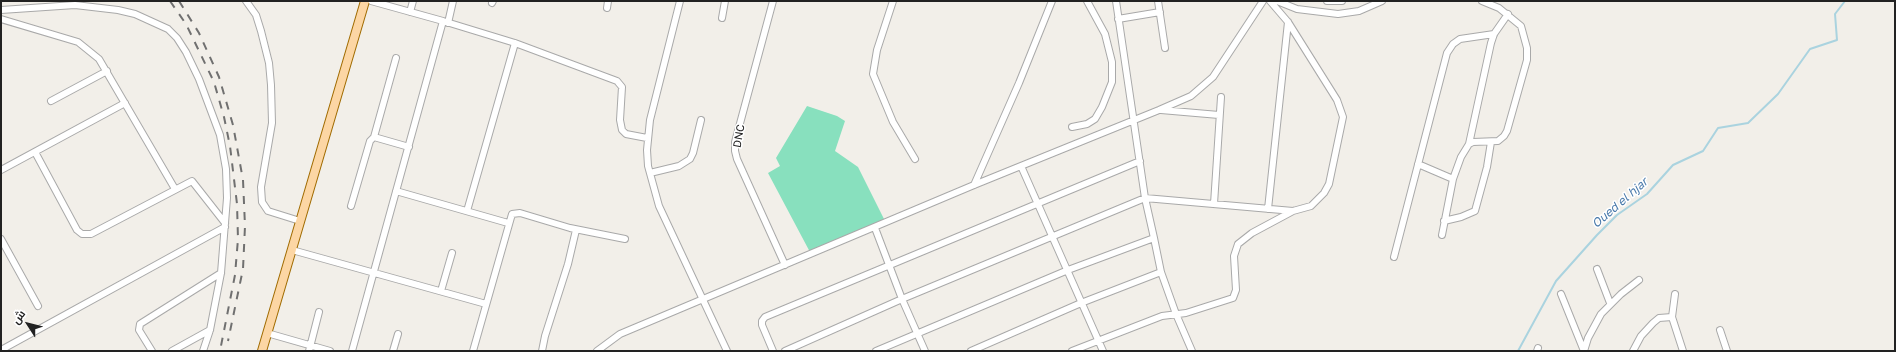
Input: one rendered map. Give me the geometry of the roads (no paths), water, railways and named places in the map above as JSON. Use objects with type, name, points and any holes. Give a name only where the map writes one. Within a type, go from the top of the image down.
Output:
[{"type":"main road","points":[[262,351],[365,1]]},
{"type":"street","points":[[371,1],[515,43],[616,81],[622,87],[620,120],[622,130],[626,134],[648,138]]},
{"type":"street","points":[[410,12],[413,1]]},
{"type":"street","points":[[352,351],[445,22],[454,1]]},
{"type":"street","points":[[607,8],[608,1]]},
{"type":"street","points":[[680,1],[650,120],[648,138],[650,173],[659,206],[727,351]]},
{"type":"street","points":[[722,18],[725,1]]},
{"type":"street","name":"DNC","points":[[773,1],[736,142],[735,151],[737,159],[785,266]]},
{"type":"street","points":[[893,1],[878,50],[873,74],[894,122],[915,159]]},
{"type":"street","points":[[974,185],[1019,83],[1052,1]]},
{"type":"street","points":[[1072,126],[1087,124],[1095,119],[1102,107],[1112,82],[1112,62],[1106,34],[1087,1]]},
{"type":"street","points":[[1116,1],[1145,198],[1161,272],[1176,314],[1192,351]]},
{"type":"street","points":[[1158,1],[1165,48]]},
{"type":"street","points":[[597,351],[620,334],[785,266],[974,185],[1191,96],[1213,77],[1263,1]]},
{"type":"street","points":[[1072,351],[1162,316],[1187,312],[1234,296],[1236,290],[1234,256],[1238,244],[1252,233],[1293,211],[1311,206],[1324,193],[1329,184],[1343,117],[1337,100],[1288,22],[1270,1]]},
{"type":"street","points":[[1277,1],[1297,9],[1338,14],[1359,12],[1382,1]]},
{"type":"street","points":[[1327,1],[1342,1]]},
{"type":"street","points":[[1469,144],[1484,141],[1498,141],[1507,131],[1527,60],[1527,48],[1521,26],[1499,8],[1482,1]]},
{"type":"street","points":[[248,2],[256,14],[261,31],[269,63],[271,85],[272,123],[261,187],[262,202],[268,211],[300,221]]},
{"type":"street","points":[[1,10],[75,6],[104,8],[135,14],[168,29],[177,38],[186,52],[199,79],[220,135],[226,169],[225,225],[221,273],[210,330],[203,351]]},
{"type":"street","points":[[1118,18],[1160,12]]},
{"type":"street","points":[[1442,235],[1453,179],[1461,157],[1469,144],[1480,87],[1494,34],[1508,14]]},
{"type":"street","points":[[1,19],[78,42],[99,59],[175,190]]},
{"type":"street","points":[[1268,209],[1288,22]]},
{"type":"street","points":[[1394,257],[1447,53],[1453,44],[1460,39],[1494,34]]},
{"type":"street","points":[[467,211],[515,43]]},
{"type":"street","points":[[351,206],[370,141],[374,137],[396,58]]},
{"type":"street","points":[[51,101],[107,71]]},
{"type":"street","points":[[1214,204],[1221,97]]},
{"type":"street","points":[[1,170],[125,103]]},
{"type":"street","points":[[1159,110],[1219,116]]},
{"type":"street","points":[[650,173],[679,166],[690,159],[693,153],[700,120]]},
{"type":"street","points":[[374,137],[409,146]]},
{"type":"street","points":[[1444,221],[1461,217],[1474,211],[1487,167],[1491,142]]},
{"type":"street","points":[[35,152],[77,230],[84,235],[91,234],[194,181],[225,225]]},
{"type":"street","points":[[772,351],[762,325],[764,318],[888,265],[1038,205],[1140,162]]},
{"type":"street","points":[[1418,164],[1453,179]]},
{"type":"street","points":[[1021,166],[1103,351]]},
{"type":"street","points":[[396,191],[508,223]]},
{"type":"street","points":[[785,351],[902,299],[1145,198],[1293,211]]},
{"type":"street","points":[[473,351],[510,216],[516,212],[576,230],[625,239]]},
{"type":"street","points":[[1,350],[225,225]]},
{"type":"street","points":[[875,228],[888,265],[925,351]]},
{"type":"street","points":[[542,351],[545,336],[568,264],[576,230]]},
{"type":"street","points":[[876,351],[1068,270],[1154,238]]},
{"type":"street","points":[[1,239],[38,306]]},
{"type":"street","points":[[292,250],[486,304]]},
{"type":"street","points":[[441,291],[452,253]]},
{"type":"street","points":[[1597,269],[1610,303]]},
{"type":"street","points":[[971,351],[1081,303],[1161,272]]},
{"type":"street","points":[[152,351],[138,330],[140,324],[221,273]]},
{"type":"street","points":[[1584,351],[1594,324],[1610,303],[1639,280]]},
{"type":"street","points":[[1561,294],[1584,351]]},
{"type":"street","points":[[1675,294],[1672,316],[1683,351]]},
{"type":"street","points":[[310,348],[319,312]]},
{"type":"street","points":[[1634,351],[1641,336],[1653,323],[1659,318],[1672,316]]},
{"type":"street","points":[[172,351],[210,330]]},
{"type":"street","points":[[1720,330],[1727,351]]},
{"type":"street","points":[[267,333],[310,348],[330,351]]},
{"type":"street","points":[[393,351],[398,334]]},
{"type":"waterway","name":"Oued el hjar","points":[[1518,351],[1556,281],[1597,235],[1617,215],[1647,194],[1673,165],[1703,151],[1718,128],[1748,123],[1778,94],[1810,49],[1837,40],[1835,14],[1845,1]]},
{"type":"railway","points":[[170,1],[186,24],[214,82],[224,117],[230,146],[237,204],[238,239],[235,275],[220,351]]},
{"type":"railway","points":[[179,1],[199,33],[219,77],[233,125],[243,180],[245,226],[243,269],[228,341]]}]
